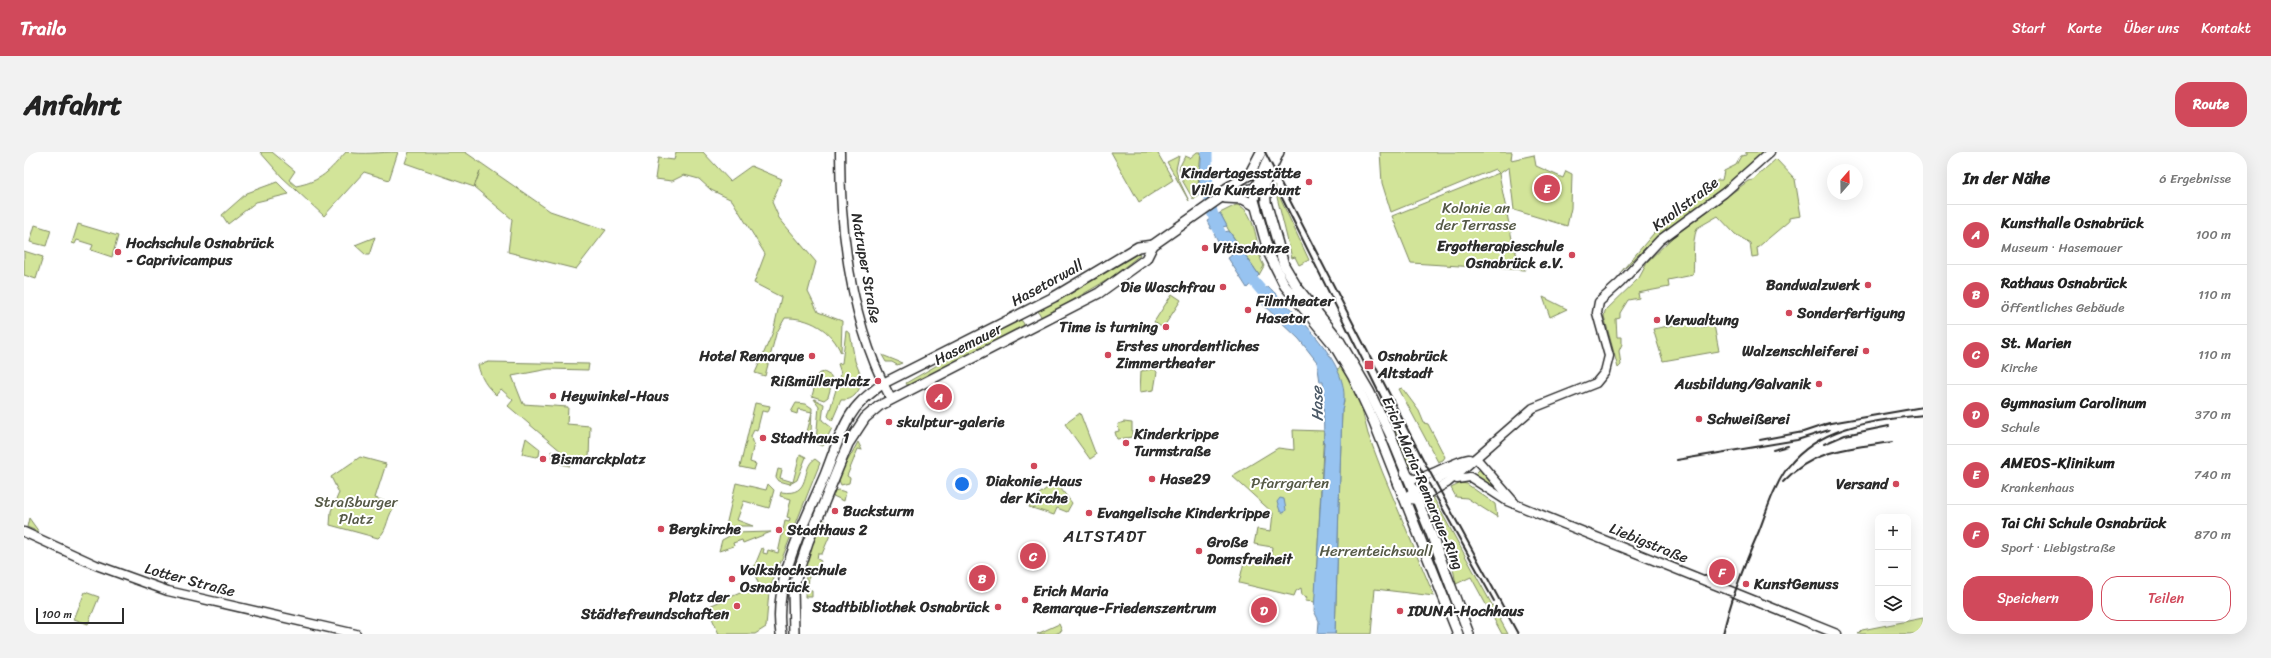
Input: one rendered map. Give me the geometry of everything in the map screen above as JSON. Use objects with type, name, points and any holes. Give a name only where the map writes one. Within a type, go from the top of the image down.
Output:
[{"type":"main road","name":"Hasetorwall","points":[[1219,199],[1227,188],[1242,180],[1252,171],[1261,152]]},
{"type":"main road","points":[[1242,180],[1250,182],[1256,188],[1271,152]]},
{"type":"main road","points":[[1265,183],[1279,152]]},
{"type":"main road","name":"Hasetorwall","points":[[782,634],[779,623],[780,598],[790,562],[850,416],[859,404],[882,384],[1054,297],[1138,247],[1153,245],[1202,209],[1219,199],[1256,188],[1265,183]]},
{"type":"main road","name":"Erich-Maria-Remarque-Ring","points":[[1265,183],[1266,202],[1280,252],[1288,273],[1351,359],[1391,436],[1404,472],[1409,498],[1458,634]]},
{"type":"main road","name":"Erich-Maria-Remarque-Ring","points":[[1256,188],[1266,202]]},
{"type":"main road","name":"Erich-Maria-Remarque-Ring","points":[[1256,188],[1254,205],[1269,254],[1280,278],[1295,299],[1326,334],[1344,360],[1409,498],[1469,634]]},
{"type":"main road","points":[[1219,199],[1243,199],[1254,205]]},
{"type":"main road","name":"Hasemauer","points":[[794,633],[792,603],[795,579],[831,483],[848,444],[859,426],[874,409],[1099,293],[1146,259],[1153,245]]},
{"type":"street","name":"Natruper Straße","points":[[840,152],[840,192],[846,255],[863,335],[882,384]]},
{"type":"street","name":"Knollstraße","points":[[1476,458],[1533,408],[1596,383],[1606,372],[1609,356],[1597,308],[1603,296],[1620,283],[1660,240],[1724,193],[1770,152]]},
{"type":"street","points":[[882,384],[891,399]]},
{"type":"street","points":[[1404,472],[1409,477],[1416,479],[1450,464],[1476,458]]},
{"type":"street","points":[[1409,498],[1476,458]]},
{"type":"street","points":[[1409,498],[1447,483],[1476,458]]},
{"type":"street","name":"Liebigstraße","points":[[1476,458],[1518,505]]},
{"type":"street","name":"Liebigstraße","points":[[1447,483],[1461,477],[1470,477],[1496,496],[1837,634]]},
{"type":"street","name":"Lotter Straße","points":[[24,532],[96,565],[168,591],[356,634]]},
{"type":"street","points":[[782,634],[794,633]]},
{"type":"green space","points":[[260,152],[272,152],[295,171],[289,180],[296,186],[319,178],[335,165],[346,152],[398,152],[389,180],[364,172],[324,216],[282,177]]},
{"type":"green space","points":[[409,152],[465,152],[550,211],[606,230],[576,269],[508,252],[512,219],[474,187],[405,163]]},
{"type":"green space","points":[[676,152],[703,152],[730,181],[751,166],[782,179],[772,202],[779,218],[816,262],[808,292],[818,312],[842,321],[841,353],[832,338],[819,326],[803,320],[785,318],[776,334],[765,376],[755,373],[773,332],[781,297],[754,283],[765,254],[732,200],[711,190],[699,179],[684,175],[672,181],[655,179],[658,158],[674,160]]},
{"type":"green space","points":[[1111,152],[1157,152],[1173,180],[1139,202]]},
{"type":"green space","points":[[1197,152],[1201,152],[1197,197],[1193,199],[1182,180],[1179,168],[1185,156],[1190,158]]},
{"type":"green space","name":"Kolonie an der Terrasse","points":[[1380,152],[1512,152],[1511,160],[1534,155],[1536,166],[1563,178],[1566,171],[1572,174],[1571,208],[1567,226],[1514,210],[1509,167],[1499,174],[1514,249],[1525,270],[1411,263],[1392,216],[1499,173],[1495,169],[1391,212],[1382,183]]},
{"type":"green space","points":[[1746,152],[1764,152],[1731,182],[1657,236],[1620,273],[1654,233],[1718,180],[1722,180],[1724,171],[1736,165],[1741,156],[1746,155]]},
{"type":"green space","points":[[1179,156],[1176,169],[1178,178],[1189,201],[1167,162]]},
{"type":"green space","points":[[1776,159],[1795,179],[1801,216],[1789,218],[1789,221],[1757,248],[1758,256],[1752,257],[1750,243],[1735,234],[1718,216],[1697,228],[1695,234],[1693,275],[1668,280],[1669,287],[1638,293],[1639,298],[1628,300],[1620,313],[1620,318],[1616,319],[1617,337],[1622,337],[1622,344],[1619,351],[1621,365],[1618,368],[1604,316],[1605,311],[1639,278],[1648,261],[1673,237],[1748,181],[1753,180]]},
{"type":"green space","points":[[277,182],[289,194],[256,202],[228,224],[222,215],[247,193]]},
{"type":"green space","points":[[1274,185],[1309,260],[1299,265],[1295,257],[1292,258]]},
{"type":"green space","points":[[1236,205],[1242,207],[1247,212],[1254,227],[1261,260],[1264,266],[1259,275],[1228,229],[1220,213]]},
{"type":"green space","points":[[78,224],[118,236],[112,257],[91,250],[93,245],[77,240],[75,244],[72,243]]},
{"type":"green space","points":[[35,225],[51,230],[46,246],[30,242]]},
{"type":"green space","points":[[375,237],[369,255],[366,255],[355,245]]},
{"type":"green space","points":[[24,251],[43,257],[36,279],[24,275]]},
{"type":"green space","points":[[1138,251],[1140,255],[1109,279],[1042,318],[1038,311]]},
{"type":"green space","points":[[1172,294],[1181,300],[1163,328],[1154,322]]},
{"type":"green space","points":[[1543,297],[1567,309],[1550,317]]},
{"type":"green space","points":[[1017,319],[1022,321],[1024,324],[1022,329],[909,388],[906,383]]},
{"type":"green space","points":[[1694,321],[1695,328],[1714,325],[1719,351],[1663,361],[1653,329]]},
{"type":"green space","points":[[846,331],[850,333],[855,361],[863,381],[855,395],[849,399],[841,400],[832,421],[828,416],[841,373],[838,364],[842,363]]},
{"type":"green space","points":[[882,355],[902,363],[897,365],[892,362],[886,362]]},
{"type":"green space","points":[[489,362],[589,364],[588,370],[549,369],[512,376],[523,404],[568,407],[567,424],[590,426],[589,460],[576,464],[508,406],[513,400],[501,389],[496,395],[492,392],[482,378],[478,365]]},
{"type":"green space","name":"Herrenteichswall","points":[[1341,367],[1349,377],[1359,398],[1368,434],[1382,471],[1434,596],[1375,589],[1371,634],[1335,634],[1342,409],[1344,402],[1337,369]]},
{"type":"green space","points":[[1154,369],[1157,372],[1154,390],[1140,392],[1141,371]]},
{"type":"green space","points":[[824,372],[831,376],[832,383],[828,397],[824,400],[812,396],[818,374]]},
{"type":"green space","points":[[1402,388],[1419,411],[1424,423],[1428,424],[1445,457],[1443,460],[1438,462],[1399,389]]},
{"type":"green space","points":[[814,399],[824,404],[822,420],[832,428],[823,446],[818,444],[816,441],[819,406]]},
{"type":"green space","points":[[755,403],[770,406],[768,412],[762,411],[757,431],[754,430],[751,436],[752,442],[754,443],[750,462],[756,464],[754,470],[740,467]]},
{"type":"green space","points":[[796,403],[806,404],[812,408],[812,412],[798,409],[797,414],[791,412]]},
{"type":"green space","points":[[812,413],[811,433],[807,432]]},
{"type":"green space","points":[[1080,413],[1096,455],[1090,459],[1065,424]]},
{"type":"green space","points":[[1124,422],[1132,423],[1132,437],[1117,439],[1115,432],[1119,431],[1118,424]]},
{"type":"green space","points":[[1392,425],[1416,468],[1408,465]]},
{"type":"green space","name":"Pfarrgarten","points":[[1293,430],[1324,431],[1315,602],[1305,601],[1307,597],[1302,595],[1301,588],[1296,591],[1294,596],[1239,583],[1245,558],[1270,563],[1272,547],[1254,544],[1257,529],[1271,531],[1273,513],[1232,476],[1278,448],[1294,450]]},
{"type":"green space","points":[[526,438],[540,449],[539,456],[536,457],[522,454]]},
{"type":"green space","points":[[858,442],[862,450],[858,449],[847,476],[850,478],[849,483],[841,485],[838,478]]},
{"type":"green space","points":[[551,451],[570,466],[557,462],[553,458]]},
{"type":"green space","points":[[800,454],[806,457],[797,480],[790,484],[779,481],[776,477],[778,469],[782,470],[780,478],[793,482]]},
{"type":"green space","name":"Straßburger Platz","points":[[360,457],[386,464],[375,498],[397,505],[391,512],[382,535],[378,538],[330,525],[331,511],[339,493],[331,477]]},
{"type":"green space","points":[[815,459],[820,463],[769,591],[766,627],[755,634],[719,634],[707,607],[759,585],[753,570],[762,548],[764,549],[763,553],[767,554],[768,550],[778,553],[785,521],[789,522],[790,518],[787,517],[791,499],[780,496],[781,492],[798,490],[802,486],[808,468]]},
{"type":"green space","points":[[1480,469],[1500,492],[1473,476]]},
{"type":"green space","points":[[1059,479],[1063,487],[1061,489],[1072,503],[1067,512],[1057,508],[1054,515],[1029,507],[1034,498]]},
{"type":"green space","points":[[736,483],[766,490],[768,484],[774,490],[769,508],[744,501],[737,520],[753,526],[734,526],[725,530]]},
{"type":"green space","points":[[1461,483],[1467,484],[1495,504],[1497,517],[1467,498],[1456,497],[1451,488]]},
{"type":"green space","points":[[838,490],[846,492],[844,501],[831,495],[834,491]]},
{"type":"green space","points":[[1433,497],[1508,634],[1502,634],[1471,577],[1456,584],[1452,563],[1429,507]]},
{"type":"green space","points":[[29,518],[39,532],[27,527]]},
{"type":"green space","points":[[822,518],[833,528],[822,554],[818,554],[817,559],[821,561],[820,564],[814,568],[809,568],[804,565],[804,563]]},
{"type":"green space","points":[[771,532],[743,543],[742,540],[733,543],[734,546],[719,551],[722,540],[735,533]]},
{"type":"green space","points":[[806,575],[809,575],[808,590],[812,591],[812,597],[805,597]]},
{"type":"green space","points":[[85,592],[99,597],[88,624],[74,619]]},
{"type":"green space","points":[[1923,618],[1923,634],[1858,634],[1862,630],[1903,622],[1911,622],[1911,620]]},
{"type":"green space","points":[[1059,624],[1062,631],[1055,634],[1037,634]]},
{"type":"water","points":[[1202,152],[1210,152],[1212,188],[1198,196]]},
{"type":"water","points":[[1220,213],[1227,226],[1211,229],[1207,221]]},
{"type":"water","points":[[1229,231],[1259,275],[1247,288],[1228,258],[1232,255],[1222,240],[1218,242],[1214,234]]},
{"type":"water","points":[[1268,286],[1307,326],[1320,342],[1332,359],[1340,376],[1344,393],[1342,409],[1335,634],[1318,634],[1319,621],[1314,611],[1324,444],[1323,382],[1320,382],[1317,362],[1299,339],[1257,299]]},
{"type":"water","points":[[1280,498],[1284,499],[1286,510],[1284,513],[1280,511],[1277,502]]},
{"type":"waterway","points":[[1207,152],[1208,189],[1212,211],[1220,234],[1227,245]]},
{"type":"waterway","name":"Hase","points":[[1245,271],[1272,303]]},
{"type":"railway","points":[[1265,152],[1425,463],[1518,634]]},
{"type":"railway","points":[[1281,196],[1384,403],[1494,601]]},
{"type":"railway","points":[[1825,424],[1923,407]]},
{"type":"railway","points":[[1723,634],[1743,569],[1775,490],[1788,467],[1801,453],[1816,442],[1832,434],[1867,423],[1923,415]]},
{"type":"railway","points":[[1760,440],[1803,432],[1830,423]]},
{"type":"railway","points":[[1824,444],[1845,435],[1889,426]]},
{"type":"railway","points":[[1677,460],[1797,440],[1829,430]]},
{"type":"railway","points":[[1783,482],[1795,471],[1820,456],[1862,446],[1892,442]]},
{"type":"railway","points":[[1773,450],[1788,446]]},
{"type":"place","name":"Kindertagesstätte Villa Kunterbunt","points":[[1309,182]]},
{"type":"place","name":"AMEOS-Klinikum","points":[[1547,188]]},
{"type":"place","name":"Vitischanze","points":[[1205,248]]},
{"type":"place","name":"Hochschule Osnabrück - Caprivicampus","points":[[118,252]]},
{"type":"place","name":"Ergotherapieschule Osnabrück e.V.","points":[[1572,255]]},
{"type":"place","name":"Bandwalzwerk","points":[[1868,285]]},
{"type":"place","name":"Die Waschfrau","points":[[1223,287]]},
{"type":"place","name":"Filmtheater Hasetor","points":[[1248,310]]},
{"type":"place","name":"Sonderfertigung","points":[[1789,313]]},
{"type":"place","name":"Verwaltung","points":[[1657,320]]},
{"type":"place","name":"Time is turning","points":[[1166,327]]},
{"type":"place","name":"Walzenschleiferei","points":[[1866,351]]},
{"type":"place","name":"Erstes unordentliches Zimmertheater","points":[[1108,355]]},
{"type":"place","name":"Hotel Remarque","points":[[812,356]]},
{"type":"place","name":"Osnabrück Altstadt","points":[[1369,365]]},
{"type":"place","name":"Rißmüllerplatz","points":[[878,381]]},
{"type":"place","name":"Ausbildung/Galvanik","points":[[1819,384]]},
{"type":"place","name":"Heywinkel-Haus","points":[[553,396]]},
{"type":"place","name":"Kunsthalle Osnabrück","points":[[939,397]]},
{"type":"place","name":"Schweißerei","points":[[1699,419]]},
{"type":"place","name":"skulptur-galerie","points":[[889,422]]},
{"type":"place","name":"Stadthaus 1","points":[[763,438]]},
{"type":"place","name":"Kinderkrippe Turmstraße","points":[[1126,443]]},
{"type":"place","name":"Bismarckplatz","points":[[543,459]]},
{"type":"place","name":"Diakonie-Haus der Kirche","points":[[1034,466]]},
{"type":"place","name":"Hase29","points":[[1152,479]]},
{"type":"place","name":"Versand","points":[[1896,484]]},
{"type":"place","name":"Bucksturm","points":[[835,511]]},
{"type":"place","name":"Evangelische Kinderkrippe","points":[[1089,513]]},
{"type":"place","name":"Bergkirche","points":[[661,529]]},
{"type":"place","name":"Stadthaus 2","points":[[779,530]]},
{"type":"place","name":"Große Domsfreiheit","points":[[1199,551]]},
{"type":"place","name":"St. Marien","points":[[1033,556]]},
{"type":"place","name":"Tai Chi Schule Osnabrück","points":[[1722,572]]},
{"type":"place","name":"Rathaus Osnabrück","points":[[982,578]]},
{"type":"place","name":"Volkshochschule Osnabrück","points":[[732,579]]},
{"type":"place","name":"KunstGenuss","points":[[1746,584]]},
{"type":"place","name":"Erich Maria Remarque-Friedenszentrum","points":[[1025,600]]},
{"type":"place","name":"Platz der Städtefreundschaften","points":[[737,606]]},
{"type":"place","name":"Stadtbibliothek Osnabrück","points":[[998,607]]},
{"type":"place","name":"Gymnasium Carolinum","points":[[1264,610]]},
{"type":"place","name":"IDUNA-Hochhaus","points":[[1400,611]]},
{"type":"district","name":"ALTSTADT","points":[[1105,536]]}]
